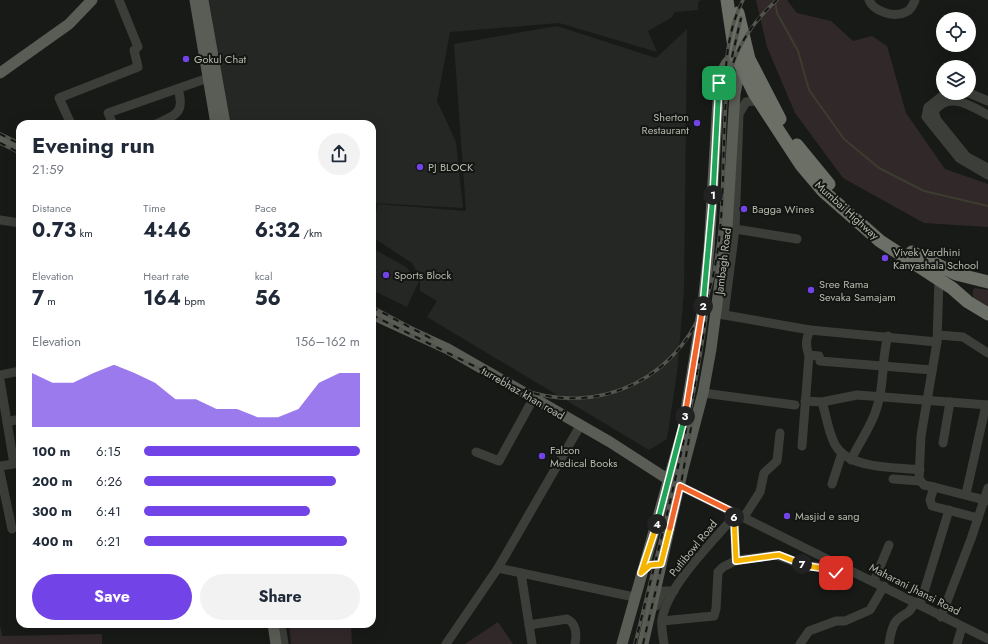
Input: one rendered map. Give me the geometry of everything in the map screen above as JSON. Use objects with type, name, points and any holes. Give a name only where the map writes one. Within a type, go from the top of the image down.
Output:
[{"type":"highway","name":"Mumbai Highway","points":[[727,0],[743,55],[800,150],[830,185],[874,227],[927,261],[942,274],[968,302],[988,314]]},
{"type":"highway","name":"Mumbai Highway","points":[[736,0],[743,55],[743,71],[801,165],[823,191],[880,241],[942,274],[956,274],[988,282]]},
{"type":"main road","points":[[0,73],[69,24],[92,0]]},
{"type":"main road","points":[[195,0],[215,120]]},
{"type":"main road","points":[[204,0],[224,120]]},
{"type":"main road","name":"Jambagh Road","points":[[622,644],[683,429],[702,312],[709,249],[719,83],[724,66],[743,55]]},
{"type":"main road","name":"Jambagh Road","points":[[643,644],[703,393],[720,315],[735,94],[743,71]]},
{"type":"main road","points":[[0,138],[16,146]]},
{"type":"main road","name":"turrebhaz khan road","points":[[376,316],[448,349],[610,442],[669,480]]},
{"type":"main road","points":[[641,573],[650,565],[661,564]]},
{"type":"main road","points":[[273,628],[276,644]]},
{"type":"street","points":[[69,120],[59,98],[138,67],[134,50],[138,47],[119,0]]},
{"type":"street","points":[[869,0],[879,10],[896,14],[904,13],[910,10],[915,0]]},
{"type":"street","points":[[111,120],[108,113],[208,78]]},
{"type":"street","points":[[165,120],[172,117],[179,110],[182,101],[178,89]]},
{"type":"street","points":[[976,96],[988,101]]},
{"type":"street","points":[[937,100],[926,110],[926,117],[959,158],[988,175]]},
{"type":"street","points":[[988,115],[962,102],[953,100],[945,102],[934,112],[937,120],[967,157],[988,168]]},
{"type":"street","points":[[762,104],[754,101],[746,102],[739,114],[735,229],[720,315],[810,330],[938,338],[962,336],[988,353]]},
{"type":"street","points":[[0,220],[16,222]]},
{"type":"street","points":[[735,229],[796,239]]},
{"type":"street","points":[[920,481],[921,436],[938,338],[942,274]]},
{"type":"street","points":[[802,446],[809,354],[806,347],[806,338],[810,330]]},
{"type":"street","points":[[851,460],[860,440],[868,430],[880,396],[883,364],[888,336]]},
{"type":"street","points":[[809,354],[819,356],[820,361],[883,364],[932,370]]},
{"type":"street","points":[[0,375],[16,372]]},
{"type":"street","points":[[0,380],[14,464],[0,466]]},
{"type":"street","points":[[703,393],[795,405]]},
{"type":"street","points":[[805,401],[822,402],[857,395],[987,405],[966,494]]},
{"type":"street","points":[[476,452],[499,461],[533,399]]},
{"type":"street","points":[[822,402],[836,446],[851,460],[865,464],[920,470]]},
{"type":"street","points":[[943,443],[950,402]]},
{"type":"street","points":[[7,422],[16,420]]},
{"type":"street","points":[[446,644],[498,568],[580,426]]},
{"type":"street","name":"Putlibowl Road","points":[[664,644],[662,621],[666,604],[692,565],[760,492],[764,473],[777,461],[780,433]]},
{"type":"street","points":[[832,484],[842,453]]},
{"type":"street","points":[[0,472],[12,529]]},
{"type":"street","points":[[894,479],[920,481],[924,484],[986,500]]},
{"type":"street","name":"Maharani Jhansi Road","points":[[680,486],[807,550],[874,581],[988,639]]},
{"type":"street","points":[[934,486],[930,504],[978,518]]},
{"type":"street","points":[[941,616],[986,500],[988,488]]},
{"type":"street","points":[[889,644],[894,625],[897,620],[909,613],[917,604],[949,510]]},
{"type":"street","points":[[736,561],[738,516]]},
{"type":"street","points":[[874,581],[889,545]]},
{"type":"street","points":[[662,621],[714,616],[716,609],[718,572],[723,566],[736,561],[779,555],[808,567],[815,566],[832,570],[836,573],[837,577],[834,586]]},
{"type":"street","points":[[498,568],[634,598]]},
{"type":"street","points":[[521,572],[532,644]]},
{"type":"street","points":[[800,644],[809,631],[836,621],[845,621],[870,610],[884,586]]},
{"type":"street","points":[[648,627],[660,594],[663,591],[674,591]]},
{"type":"street","points":[[529,625],[567,619],[572,621],[576,644]]},
{"type":"street","points":[[957,644],[962,627]]},
{"type":"street","points":[[282,628],[284,644]]},
{"type":"shaded area","points":[[209,0],[701,0],[698,2],[698,10],[675,12],[671,18],[648,31],[657,52],[559,23],[450,32],[437,101],[456,142],[463,208],[376,203],[376,120],[227,120]]},
{"type":"shaded area","points":[[756,0],[787,0],[797,13],[831,21],[853,41],[872,36],[887,46],[906,113],[945,169],[988,184],[988,227],[924,223],[843,178],[795,113],[767,47]]},
{"type":"shaded area","points":[[557,26],[656,58],[687,29],[684,291],[677,373],[667,439],[649,450],[427,317],[437,301],[420,291],[420,278],[412,263],[376,240],[376,212],[378,204],[466,211],[454,44]]},
{"type":"shaded area","points":[[376,250],[406,267],[419,281],[407,307],[376,292]]},
{"type":"shaded area","points":[[975,288],[988,290],[988,310],[973,298],[973,290]]},
{"type":"shaded area","points":[[498,622],[513,644],[465,644]]},
{"type":"shaded area","points":[[0,625],[2,636],[102,634],[102,644],[0,644]]},
{"type":"shaded area","points":[[289,628],[351,628],[352,644],[291,644]]},
{"type":"waterway","points":[[775,0],[777,13],[798,51],[809,90],[844,139],[879,168],[924,191],[988,206]]},
{"type":"railway","points":[[725,79],[732,29],[743,0]]},
{"type":"railway","points":[[376,317],[520,389],[548,396],[577,398],[606,394],[634,384],[664,364],[686,339],[702,310],[712,279],[722,210],[727,88],[735,58],[747,34],[758,19],[777,0]]},
{"type":"railway","points":[[732,57],[741,18]]},
{"type":"railway","points":[[0,134],[16,142]]},
{"type":"railway","points":[[0,143],[16,151]]},
{"type":"railway","points":[[376,309],[432,339]]},
{"type":"railway","points":[[635,644],[685,436],[701,352],[707,310]]},
{"type":"railway","points":[[643,644],[681,484],[692,422]]},
{"type":"place","name":"Gokul Chat","points":[[186,59]]},
{"type":"place","name":"Sherton Restaurant","points":[[697,123]]},
{"type":"place","name":"PJ BLOCK","points":[[420,167]]},
{"type":"place","name":"Bagga Wines","points":[[744,209]]},
{"type":"place","name":"Vivek Vardhini Kanyashala School","points":[[885,258]]},
{"type":"place","name":"Sports Block","points":[[386,275]]},
{"type":"place","name":"Sree Rama Sevaka Samajam","points":[[811,290]]},
{"type":"place","name":"Falcon Medical Books","points":[[542,456]]},
{"type":"place","name":"Masjid e sang","points":[[787,516]]},
{"type":"route","points":[[719,83],[709,249],[702,312],[683,429],[673,460],[658,522],[641,573],[647,570],[650,565],[661,564],[680,486],[737,514],[734,517],[736,561],[779,555],[808,567],[815,566],[832,570],[836,573]]}]
